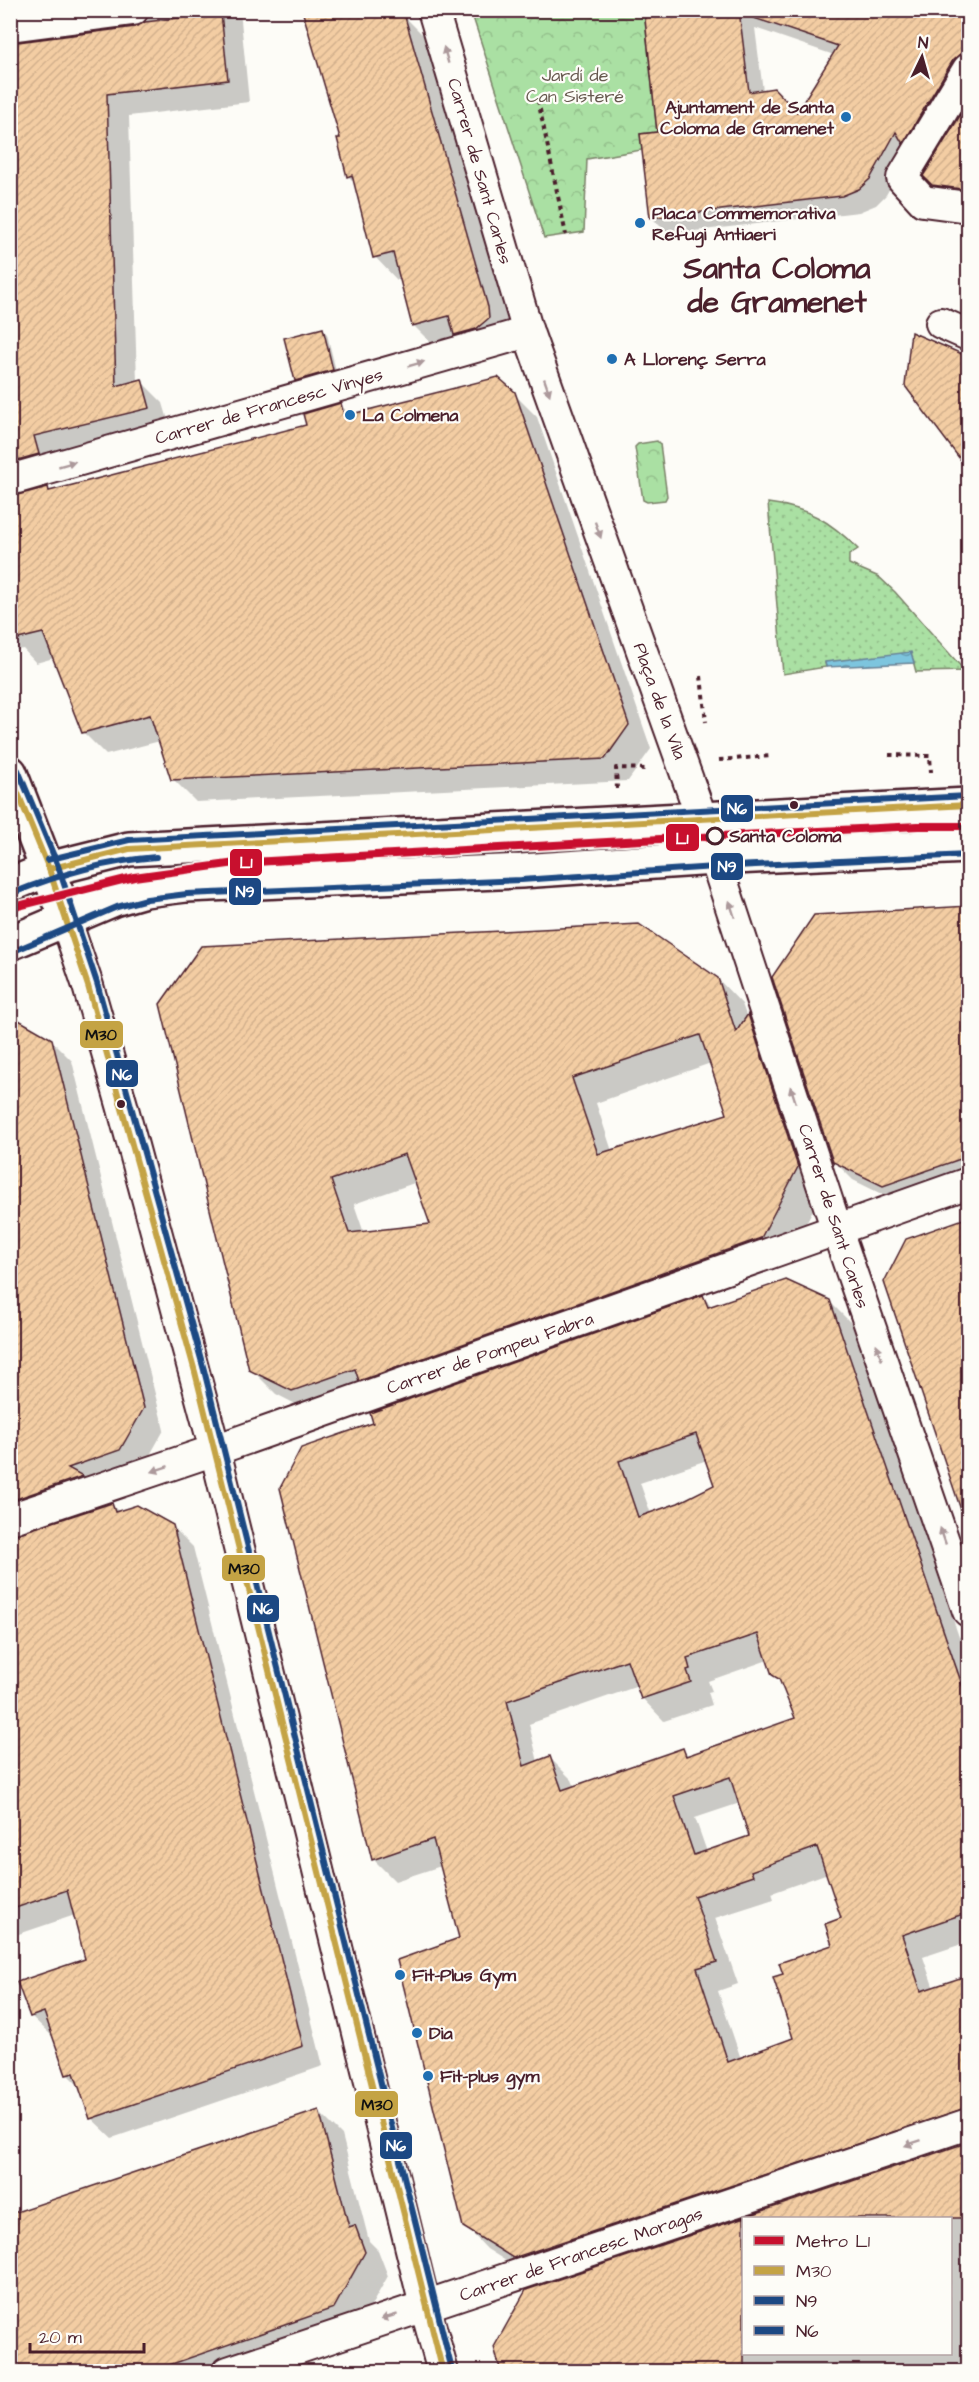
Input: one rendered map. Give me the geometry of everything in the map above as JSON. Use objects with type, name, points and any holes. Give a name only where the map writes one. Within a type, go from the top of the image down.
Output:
[{"type":"street","points":[[10,26],[133,10]]},
{"type":"street","name":"Carrer de Sant Carles","points":[[433,10],[528,332]]},
{"type":"street","points":[[969,69],[902,178],[923,201],[969,207]]},
{"type":"street","points":[[941,323],[969,335]]},
{"type":"street","name":"Carrer de Francesc Vinyes","points":[[10,480],[528,332]]},
{"type":"street","name":"Plaça de la Vila","points":[[528,332],[702,819]]},
{"type":"street","points":[[10,773],[58,896],[119,1094],[215,1450],[443,2372]]},
{"type":"street","points":[[10,943],[58,896],[129,849],[969,805]]},
{"type":"street","name":"Carrer de Sant Carles","points":[[702,819],[837,1230],[969,1611]]},
{"type":"street","points":[[10,885],[58,896],[114,899],[145,890],[186,885],[521,871],[714,858],[969,846]]},
{"type":"street","name":"Carrer de Pompeu Fabra","points":[[10,1519],[215,1450],[969,1183]]},
{"type":"street","name":"Carrer de Francesc Moragas","points":[[228,2372],[969,2124]]},
{"type":"path","points":[[538,100],[566,235]]},
{"type":"path","points":[[701,675],[706,722]]},
{"type":"path","points":[[889,754],[930,756]]},
{"type":"path","points":[[682,764],[772,756]]},
{"type":"path","points":[[616,768],[652,769]]},
{"type":"green space","name":"Jardí de Can Sisteré","points":[[471,11],[644,11],[657,132],[640,134],[642,150],[587,159],[584,232],[544,238]]},
{"type":"green space","points":[[657,441],[660,444],[667,496],[665,500],[647,502],[643,500],[635,447],[638,444]]},
{"type":"green space","points":[[768,503],[806,512],[837,530],[858,549],[849,555],[849,564],[879,577],[965,671],[916,672],[911,653],[825,663],[826,667],[783,674]]},
{"type":"water","points":[[911,652],[914,663],[826,667],[825,662]]},
{"type":"building","points":[[302,10],[403,10],[488,307],[489,318],[476,329],[454,335],[449,316],[412,326],[393,253],[373,258],[352,175],[347,177],[337,138],[340,138]]},
{"type":"building","name":"Ajuntament de Santa Coloma de Gramenet","points":[[644,10],[739,10],[749,92],[774,88],[797,112],[838,46],[748,16],[748,10],[969,10],[969,52],[960,54],[953,60],[903,144],[896,132],[870,179],[859,189],[842,196],[650,218],[640,134],[657,132]]},
{"type":"building","points":[[221,13],[228,80],[107,94],[116,386],[142,379],[150,408],[34,436],[39,454],[10,462],[10,43]]},
{"type":"building","points":[[969,101],[969,190],[932,185],[923,176]]},
{"type":"building","points":[[323,328],[333,370],[295,381],[284,338]]},
{"type":"building","points":[[911,332],[969,357],[969,471],[905,386]]},
{"type":"building","points":[[498,377],[515,392],[629,725],[605,759],[171,780],[150,715],[82,733],[43,633],[10,641],[10,497],[48,487],[49,491],[306,425],[303,414],[341,403],[344,416]]},
{"type":"building","points":[[969,906],[969,1156],[883,1186],[833,1162],[772,977],[814,915]]},
{"type":"building","points":[[639,924],[718,978],[736,1032],[748,1014],[798,1167],[761,1238],[359,1381],[355,1369],[292,1391],[249,1370],[160,1004],[201,946]],"holes":[[[700,1035],[727,1114],[598,1154],[572,1078]],[[405,1154],[430,1224],[349,1233],[331,1180]]]},
{"type":"building","points":[[10,1015],[52,1039],[144,1408],[120,1450],[68,1468],[83,1476],[10,1501]]},
{"type":"building","points":[[969,1217],[969,1512],[962,1513],[884,1282],[906,1239]]},
{"type":"building","points":[[786,1280],[830,1300],[969,1705],[969,1912],[902,1935],[921,1991],[969,1975],[969,2107],[513,2258],[463,2227],[397,1960],[459,1938],[433,1839],[372,1860],[280,1488],[301,1448],[373,1423],[370,1413],[703,1295],[708,1307]],"holes":[[[696,1434],[714,1485],[678,1503],[638,1517],[619,1461]],[[758,1634],[772,1675],[779,1679],[795,1718],[686,1756],[683,1748],[562,1790],[550,1756],[524,1766],[507,1701],[627,1660],[641,1699],[691,1682],[687,1670],[690,1669],[687,1658]],[[730,1777],[749,1836],[694,1855],[674,1796]],[[817,1847],[841,1918],[825,1924],[832,1945],[779,1963],[783,1974],[773,1977],[793,2038],[728,2062],[697,1968],[717,1962],[694,1896],[753,1876],[751,1871]]]},
{"type":"building","points":[[112,1503],[115,1512],[137,1505],[173,1525],[303,2046],[90,2119],[74,2073],[66,2075],[44,2012],[30,2017],[17,1982],[85,1959],[67,1890],[10,1910],[10,1536]]},
{"type":"building","points":[[319,2110],[349,2227],[355,2225],[365,2252],[334,2308],[149,2372],[10,2372],[10,2214]]},
{"type":"building","points":[[969,2142],[969,2218],[745,2217]]},
{"type":"building","points":[[742,2218],[744,2372],[501,2372],[494,2347],[526,2290]]},
{"type":"metro line","name":"L1","points":[[10,908],[134,877],[236,863],[660,839],[918,826],[968,826]]},
{"type":"transit line","name":"N6","points":[[18,770],[58,866],[97,983],[204,1370],[452,2370]]},
{"type":"transit line","name":"M30","points":[[10,774],[49,869],[88,986],[195,1372],[443,2372]]},
{"type":"transit line","name":"N6","points":[[47,860],[129,840],[968,796]]},
{"type":"transit line","name":"M30","points":[[49,869],[129,849],[968,805]]},
{"type":"transit line","name":"N9","points":[[14,951],[117,907],[147,899],[187,894],[521,880],[715,867],[968,855]]},
{"type":"transit line","name":"N9","points":[[13,893],[83,869],[156,857]]},
{"type":"place","name":"Ajuntament de Santa Coloma de Gramenet","points":[[846,117]]},
{"type":"place","name":"Placa Commemorativa Refugi Antiaeri","points":[[640,223]]},
{"type":"place","name":"A Llorenç Serra","points":[[612,359]]},
{"type":"place","name":"La Colmena","points":[[350,415]]},
{"type":"place","name":"Santa Coloma","points":[[715,836]]},
{"type":"place","name":"Fit-Plus Gym","points":[[400,1975]]},
{"type":"place","name":"Dia","points":[[417,2033]]},
{"type":"place","name":"Fit-plus gym","points":[[428,2076]]},
{"type":"district","name":"Santa Coloma de Gramenet","points":[[777,285]]}]
